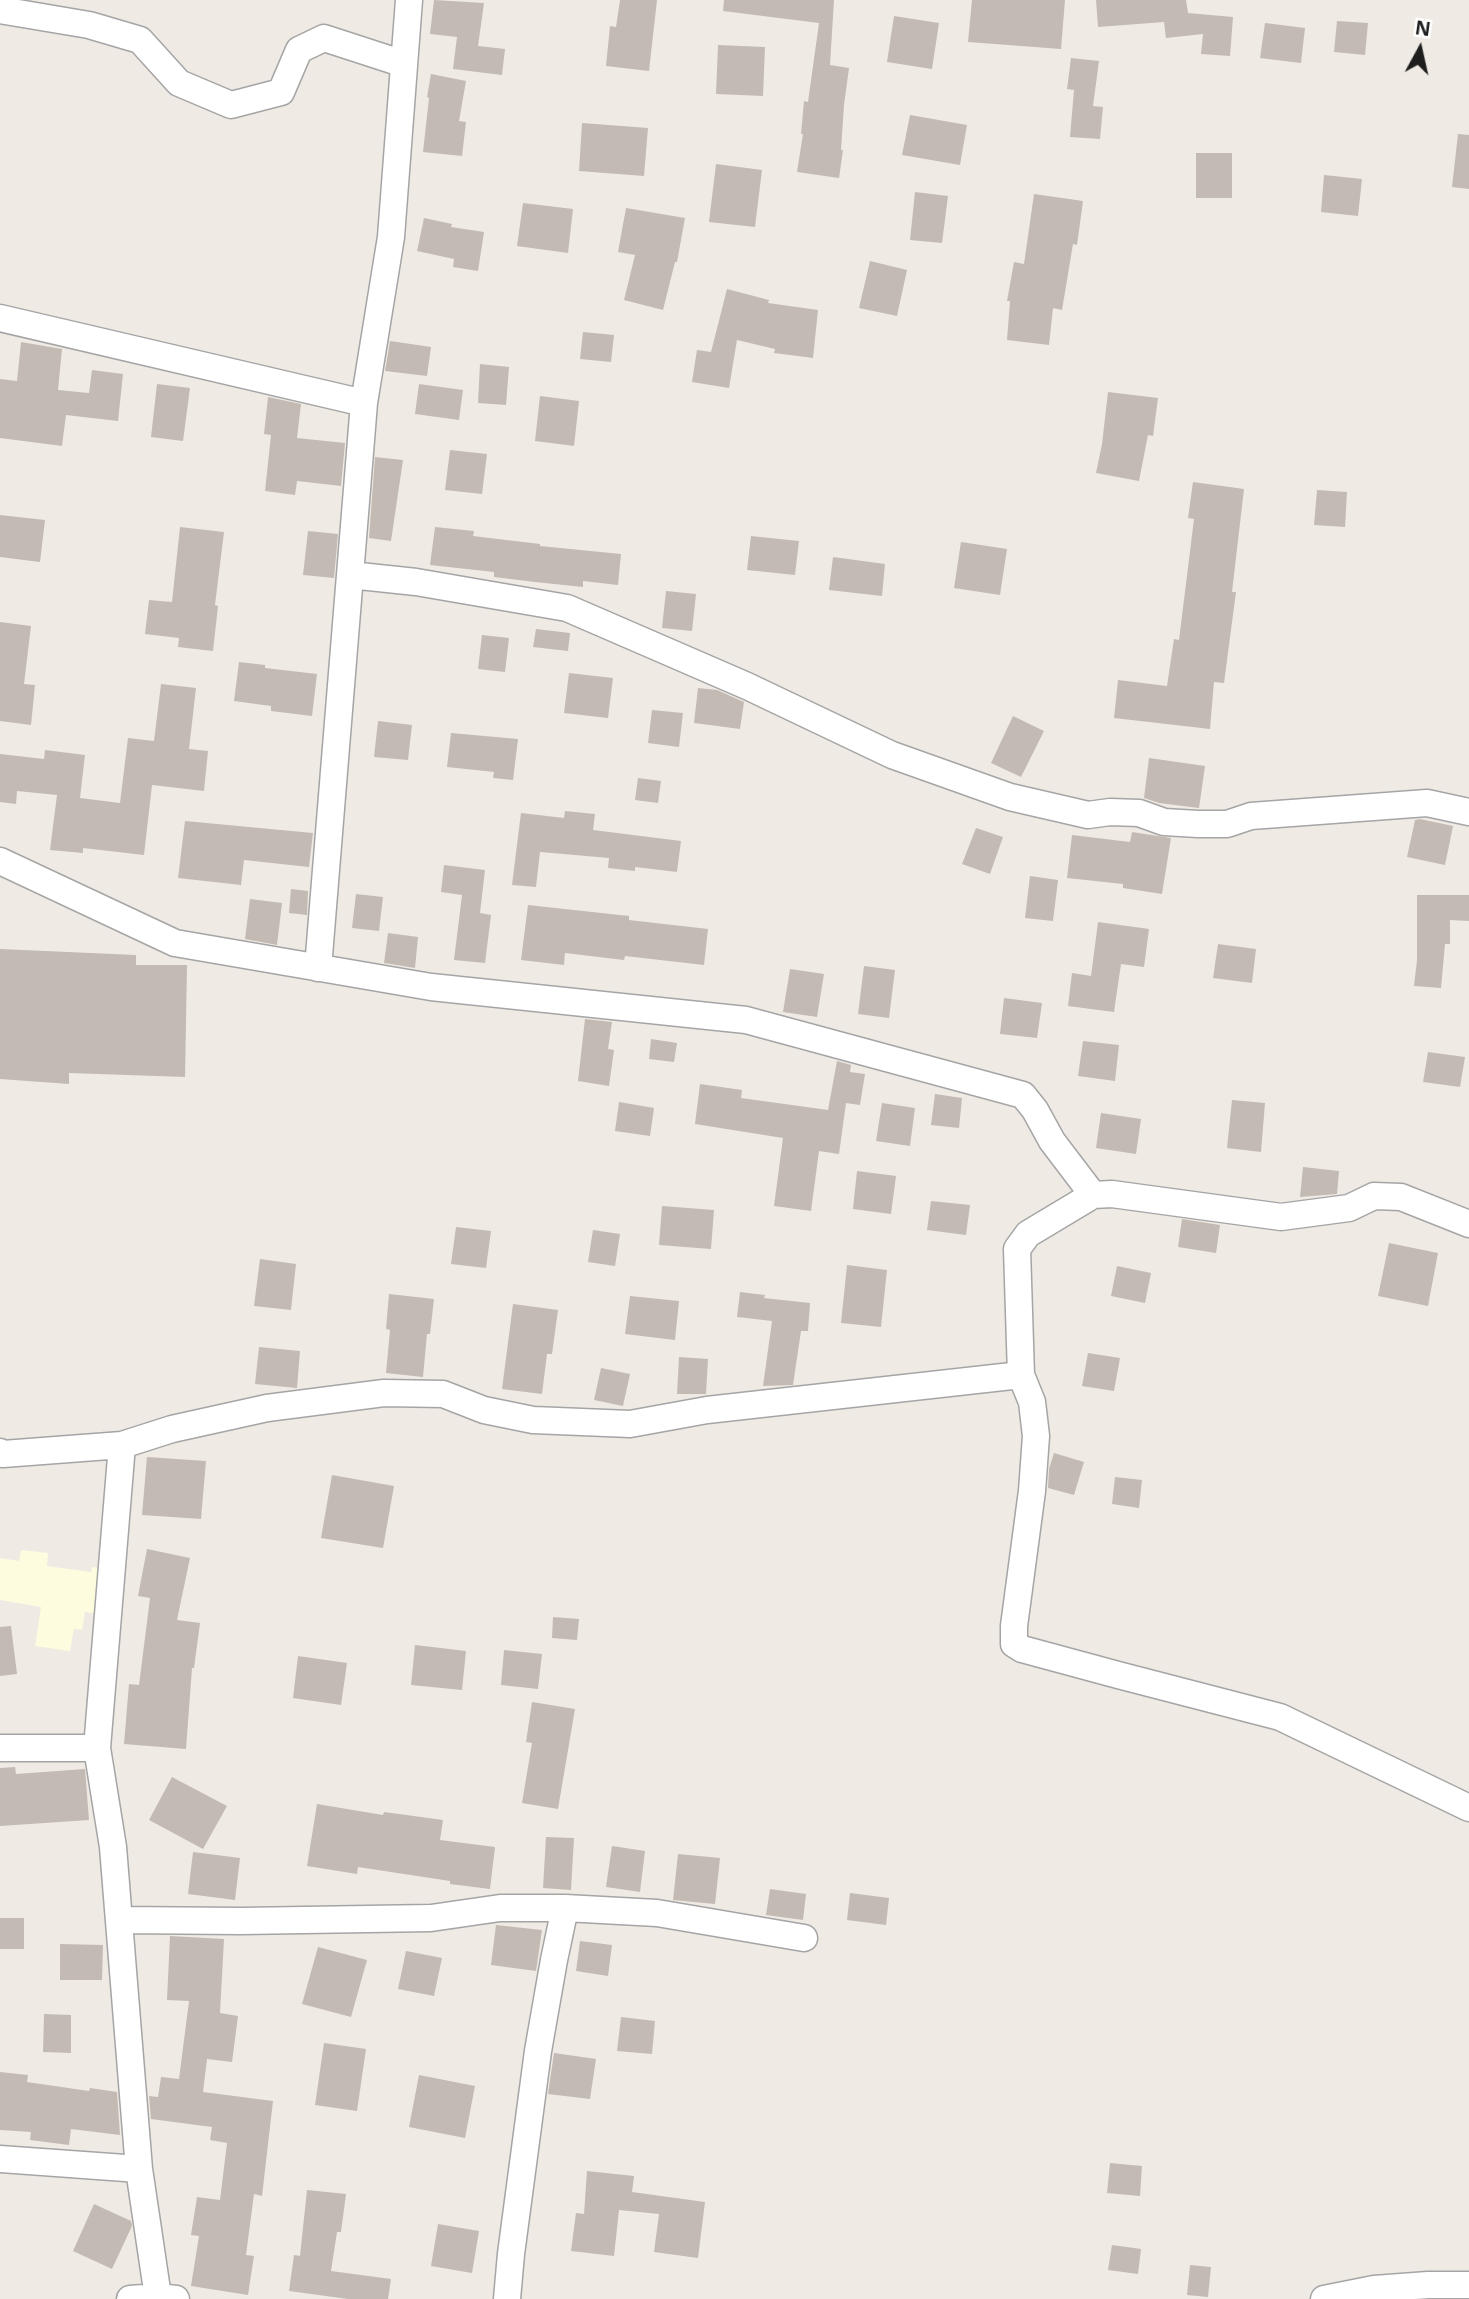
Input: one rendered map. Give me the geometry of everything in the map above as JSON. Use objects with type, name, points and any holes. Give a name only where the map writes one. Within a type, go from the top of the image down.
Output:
[{"type":"street","points":[[318,968],[365,403],[391,237],[409,0]]},
{"type":"street","points":[[0,10],[89,25],[140,40],[179,83],[231,105],[281,92],[299,50],[324,38],[404,64]]},
{"type":"street","points":[[0,318],[365,403]]},
{"type":"street","points":[[350,575],[416,582],[567,608],[747,686],[892,755],[1010,797],[1088,816],[1110,812],[1139,813],[1164,822],[1227,824],[1251,816],[1427,803],[1469,812]]},
{"type":"street","points":[[0,861],[174,943],[431,987],[746,1020],[1023,1095],[1035,1110],[1052,1142],[1093,1195]]},
{"type":"street","points":[[1469,1224],[1401,1197],[1374,1196],[1349,1208],[1281,1217],[1112,1194],[1093,1195],[1028,1234],[1017,1249],[1021,1375],[1032,1402],[1036,1436],[1032,1491],[1014,1626],[1014,1644],[1022,1649],[1280,1717],[1469,1808]]},
{"type":"street","points":[[0,1452],[3,1454],[122,1446],[172,1429],[267,1408],[383,1393],[443,1394],[484,1409],[533,1420],[630,1424],[721,1409],[1021,1375]]},
{"type":"street","points":[[122,1446],[97,1748],[113,1847],[139,2169],[167,2298],[130,2299]]},
{"type":"street","points":[[0,1748],[97,1748]]},
{"type":"street","points":[[119,1920],[431,1918],[500,1908],[565,1908],[657,1913],[804,1938]]},
{"type":"street","points":[[507,2299],[510,2255],[538,2051],[565,1908]]},
{"type":"street","points":[[0,2159],[139,2169]]},
{"type":"street","points":[[1324,2299],[1374,2289],[1469,2285]]},
{"type":"shaded area","points":[[21,1550],[48,1553],[47,1566],[91,1572],[92,1567],[106,1569],[99,1614],[85,1612],[82,1630],[74,1629],[70,1651],[35,1646],[41,1607],[0,1600],[0,1558],[19,1561]]},
{"type":"building","points":[[434,0],[484,3],[478,46],[505,49],[502,75],[453,69],[457,37],[430,34]]},
{"type":"building","points":[[620,0],[657,0],[649,71],[606,66],[610,26],[616,27]]},
{"type":"building","points":[[724,0],[834,0],[830,65],[849,68],[839,178],[797,172],[803,134],[804,101],[808,102],[819,23],[723,11]]},
{"type":"building","points":[[972,0],[1065,0],[1061,49],[968,42]]},
{"type":"building","points":[[1096,0],[1186,0],[1188,13],[1233,17],[1230,56],[1201,54],[1203,34],[1166,38],[1164,22],[1098,27]]},
{"type":"building","points":[[894,16],[939,23],[932,69],[887,62]]},
{"type":"building","points":[[1337,21],[1368,23],[1365,55],[1334,52]]},
{"type":"building","points":[[1265,23],[1305,28],[1301,63],[1260,58]]},
{"type":"building","points":[[718,45],[765,47],[763,96],[716,94]]},
{"type":"building","points":[[1071,58],[1099,61],[1093,106],[1103,107],[1100,139],[1070,137],[1074,90],[1067,89]]},
{"type":"building","points":[[431,74],[466,81],[459,121],[466,122],[462,156],[423,152]]},
{"type":"building","points":[[910,115],[967,125],[960,165],[902,155]]},
{"type":"building","points":[[582,123],[648,128],[644,176],[579,171]]},
{"type":"building","points":[[1458,134],[1469,135],[1469,189],[1452,187]]},
{"type":"building","points":[[1196,153],[1232,153],[1232,198],[1196,198]]},
{"type":"building","points":[[716,164],[762,170],[755,227],[709,222]]},
{"type":"building","points":[[1324,175],[1362,179],[1358,216],[1321,212]]},
{"type":"building","points":[[915,192],[948,196],[942,243],[910,240]]},
{"type":"building","points":[[1034,194],[1083,201],[1077,245],[1073,244],[1062,310],[1053,308],[1049,345],[1007,340],[1010,301],[1007,301],[1014,262],[1024,264]]},
{"type":"building","points":[[523,203],[573,209],[568,253],[517,246]]},
{"type":"building","points":[[626,208],[685,218],[677,262],[663,310],[624,300],[635,255],[618,252]]},
{"type":"building","points":[[424,218],[452,224],[451,227],[484,232],[478,271],[453,267],[454,259],[417,251]]},
{"type":"building","points":[[870,261],[907,270],[897,316],[859,308]]},
{"type":"building","points":[[727,289],[769,300],[768,303],[818,310],[813,358],[774,353],[775,349],[737,340],[729,388],[692,382],[697,350],[711,352]]},
{"type":"building","points":[[583,332],[614,335],[611,362],[580,359]]},
{"type":"building","points":[[390,341],[431,347],[427,376],[385,371]]},
{"type":"building","points":[[21,342],[62,349],[58,390],[89,393],[92,370],[123,374],[118,421],[66,415],[62,446],[0,438],[0,379],[17,381]]},
{"type":"building","points":[[480,364],[509,367],[506,405],[478,403]]},
{"type":"building","points":[[157,384],[190,388],[183,441],[151,437]]},
{"type":"building","points":[[419,384],[463,390],[459,420],[415,414]]},
{"type":"building","points":[[1108,392],[1158,398],[1153,436],[1148,435],[1139,481],[1096,473]]},
{"type":"building","points":[[540,396],[579,401],[574,446],[535,441]]},
{"type":"building","points":[[268,397],[301,404],[297,438],[345,443],[341,486],[297,481],[295,495],[265,491],[271,435],[264,434]]},
{"type":"building","points":[[450,450],[487,454],[482,494],[445,490]]},
{"type":"building","points":[[375,457],[403,460],[391,541],[369,538]]},
{"type":"building","points":[[1193,482],[1244,489],[1232,592],[1236,592],[1224,683],[1214,682],[1210,729],[1114,718],[1118,680],[1167,686],[1174,639],[1179,640],[1194,519],[1188,518]]},
{"type":"building","points":[[1317,490],[1347,492],[1345,527],[1314,525]]},
{"type":"building","points":[[0,515],[45,520],[40,562],[0,557]]},
{"type":"building","points":[[180,527],[224,532],[215,605],[218,606],[213,651],[178,647],[179,638],[145,634],[149,600],[172,602]]},
{"type":"building","points":[[435,527],[474,531],[473,536],[540,546],[621,554],[618,585],[583,581],[583,587],[535,582],[494,577],[494,572],[430,565]]},
{"type":"building","points":[[308,531],[338,534],[334,578],[303,575]]},
{"type":"building","points":[[751,536],[799,541],[795,575],[747,570]]},
{"type":"building","points":[[961,542],[1007,549],[1000,595],[954,588]]},
{"type":"building","points":[[833,557],[885,564],[882,596],[829,590]]},
{"type":"building","points":[[666,591],[696,594],[692,631],[662,628]]},
{"type":"building","points":[[0,622],[31,626],[24,684],[35,685],[31,725],[0,721]]},
{"type":"building","points":[[536,629],[570,633],[568,651],[533,647]]},
{"type":"building","points":[[482,635],[509,638],[505,672],[478,669]]},
{"type":"building","points":[[239,662],[317,674],[312,716],[271,711],[271,706],[234,701]]},
{"type":"building","points":[[569,673],[613,678],[608,718],[564,713]]},
{"type":"building","points":[[161,684],[196,688],[189,749],[208,751],[204,791],[152,785],[144,855],[83,848],[83,853],[50,850],[57,795],[17,791],[16,804],[0,802],[0,754],[44,759],[45,750],[85,755],[80,798],[120,803],[128,738],[154,741]]},
{"type":"building","points":[[698,688],[717,690],[744,702],[740,729],[694,723]]},
{"type":"building","points":[[652,710],[683,713],[679,747],[648,743]]},
{"type":"building","points":[[1013,716],[1044,731],[1021,777],[991,763]]},
{"type":"building","points":[[378,721],[412,725],[408,760],[374,757]]},
{"type":"building","points":[[451,733],[518,739],[513,780],[493,778],[494,772],[447,767]]},
{"type":"building","points":[[1149,758],[1205,766],[1199,808],[1159,803],[1144,798]]},
{"type":"building","points":[[638,778],[661,781],[658,803],[635,800]]},
{"type":"building","points":[[565,811],[595,814],[593,830],[681,841],[677,872],[635,867],[635,871],[608,868],[609,858],[540,852],[536,887],[512,885],[521,813],[564,818]]},
{"type":"building","points":[[1415,820],[1453,826],[1445,865],[1407,857]]},
{"type":"building","points":[[185,821],[313,833],[309,867],[244,860],[241,885],[178,878]]},
{"type":"building","points":[[976,828],[1003,837],[990,874],[962,864]]},
{"type":"building","points":[[1132,832],[1171,838],[1162,894],[1123,888],[1123,884],[1067,878],[1072,835],[1130,842]]},
{"type":"building","points":[[444,865],[485,870],[480,913],[491,915],[485,963],[454,960],[462,895],[441,892]]},
{"type":"building","points":[[1030,876],[1058,880],[1053,921],[1025,918]]},
{"type":"building","points":[[291,889],[308,891],[307,915],[289,913]]},
{"type":"building","points":[[356,894],[383,897],[379,931],[352,928]]},
{"type":"building","points":[[1417,895],[1469,895],[1469,921],[1450,920],[1450,944],[1445,944],[1441,988],[1414,986],[1417,960]]},
{"type":"building","points":[[250,899],[282,903],[277,945],[245,939]]},
{"type":"building","points":[[528,905],[629,916],[629,920],[708,929],[704,965],[625,956],[624,960],[565,953],[564,965],[521,960]]},
{"type":"building","points":[[1098,922],[1149,929],[1144,967],[1121,964],[1114,1012],[1068,1006],[1072,973],[1091,976]]},
{"type":"building","points":[[388,933],[418,937],[415,968],[384,963]]},
{"type":"building","points":[[1218,944],[1256,949],[1252,983],[1213,978]]},
{"type":"building","points":[[0,949],[136,955],[136,965],[187,965],[185,1077],[69,1073],[69,1084],[0,1079]]},
{"type":"building","points":[[864,966],[895,970],[889,1018],[858,1014]]},
{"type":"building","points":[[790,969],[824,974],[817,1017],[783,1012]]},
{"type":"building","points":[[1004,998],[1042,1003],[1037,1038],[1000,1034]]},
{"type":"building","points":[[585,1019],[612,1022],[608,1049],[614,1050],[609,1086],[578,1081]]},
{"type":"building","points":[[651,1039],[677,1043],[674,1062],[649,1059]]},
{"type":"building","points":[[1083,1041],[1119,1045],[1115,1081],[1078,1076]]},
{"type":"building","points":[[1428,1052],[1465,1057],[1460,1087],[1423,1082]]},
{"type":"building","points":[[837,1061],[851,1065],[850,1072],[865,1074],[860,1105],[846,1103],[839,1154],[819,1151],[811,1211],[774,1206],[783,1138],[695,1124],[700,1084],[742,1090],[741,1098],[828,1110]]},
{"type":"building","points":[[935,1094],[962,1098],[959,1128],[931,1125]]},
{"type":"building","points":[[1232,1100],[1265,1103],[1261,1152],[1227,1148]]},
{"type":"building","points":[[619,1102],[654,1108],[650,1136],[615,1131]]},
{"type":"building","points":[[882,1103],[915,1108],[910,1146],[876,1141]]},
{"type":"building","points":[[1101,1113],[1141,1119],[1136,1154],[1096,1148]]},
{"type":"building","points":[[1303,1167],[1339,1171],[1337,1194],[1300,1197]]},
{"type":"building","points":[[857,1171],[896,1176],[891,1214],[853,1209]]},
{"type":"building","points":[[931,1201],[970,1205],[966,1235],[927,1230]]},
{"type":"building","points":[[662,1206],[714,1210],[711,1249],[659,1245]]},
{"type":"building","points":[[1182,1219],[1220,1225],[1216,1253],[1178,1247]]},
{"type":"building","points":[[456,1227],[491,1231],[486,1268],[451,1264]]},
{"type":"building","points":[[593,1230],[620,1234],[615,1266],[588,1262]]},
{"type":"building","points":[[1389,1243],[1438,1253],[1428,1306],[1378,1296]]},
{"type":"building","points":[[260,1259],[296,1264],[291,1310],[254,1306]]},
{"type":"building","points":[[847,1265],[887,1270],[881,1327],[841,1323]]},
{"type":"building","points":[[1117,1266],[1151,1273],[1145,1303],[1111,1296]]},
{"type":"building","points":[[740,1292],[765,1295],[764,1298],[810,1303],[808,1331],[801,1331],[793,1385],[763,1386],[772,1321],[737,1317]]},
{"type":"building","points":[[389,1294],[434,1299],[423,1377],[386,1373],[390,1330],[386,1329]]},
{"type":"building","points":[[630,1296],[679,1301],[675,1340],[625,1334]]},
{"type":"building","points":[[513,1304],[558,1310],[552,1354],[547,1354],[542,1394],[502,1389]]},
{"type":"building","points":[[259,1347],[300,1351],[297,1388],[255,1384]]},
{"type":"building","points":[[1088,1353],[1120,1358],[1114,1391],[1082,1386]]},
{"type":"building","points":[[679,1357],[708,1359],[706,1394],[677,1394]]},
{"type":"building","points":[[601,1368],[630,1374],[623,1406],[594,1400]]},
{"type":"building","points":[[1054,1453],[1084,1462],[1074,1495],[1048,1488],[1049,1469]]},
{"type":"building","points":[[147,1457],[206,1461],[201,1519],[142,1515]]},
{"type":"building","points":[[332,1475],[394,1486],[383,1548],[321,1538]]},
{"type":"building","points":[[1115,1477],[1142,1480],[1139,1508],[1112,1504]]},
{"type":"building","points":[[147,1549],[190,1558],[177,1620],[200,1623],[192,1668],[186,1749],[124,1744],[129,1684],[139,1685],[150,1598],[138,1596]]},
{"type":"building","points":[[553,1617],[579,1619],[577,1640],[552,1638]]},
{"type":"building","points":[[11,1626],[17,1674],[0,1676],[0,1627]]},
{"type":"building","points":[[415,1645],[466,1651],[462,1690],[411,1685]]},
{"type":"building","points":[[504,1650],[542,1654],[538,1689],[501,1685]]},
{"type":"building","points":[[298,1656],[347,1663],[341,1705],[293,1698]]},
{"type":"building","points":[[532,1702],[575,1709],[558,1809],[522,1803],[532,1743],[526,1742]]},
{"type":"building","points":[[15,1767],[16,1774],[85,1769],[89,1820],[0,1826],[0,1768]]},
{"type":"building","points":[[172,1777],[227,1806],[203,1849],[149,1820]]},
{"type":"building","points":[[317,1804],[383,1815],[384,1812],[443,1820],[440,1840],[495,1847],[490,1889],[358,1867],[357,1874],[307,1866]]},
{"type":"building","points":[[546,1837],[574,1838],[571,1890],[543,1888]]},
{"type":"building","points":[[612,1846],[645,1851],[640,1892],[606,1887]]},
{"type":"building","points":[[193,1852],[240,1858],[235,1900],[188,1894]]},
{"type":"building","points":[[678,1854],[720,1858],[715,1904],[673,1900]]},
{"type":"building","points":[[770,1889],[806,1894],[803,1920],[766,1915]]},
{"type":"building","points":[[850,1893],[889,1898],[886,1925],[847,1920]]},
{"type":"building","points":[[0,1918],[24,1918],[24,1949],[0,1949]]},
{"type":"building","points":[[496,1925],[542,1930],[536,1971],[491,1965]]},
{"type":"building","points":[[170,1936],[224,1939],[220,2013],[238,2016],[232,2062],[207,2059],[203,2092],[273,2101],[262,2196],[254,2194],[246,2255],[254,2256],[248,2295],[191,2286],[199,2236],[191,2235],[197,2197],[220,2200],[227,2143],[210,2140],[212,2127],[151,2119],[149,2096],[158,2097],[161,2077],[179,2079],[189,2001],[167,2000]]},
{"type":"building","points":[[580,1941],[612,1945],[608,1976],[576,1971]]},
{"type":"building","points":[[60,1944],[103,1945],[102,1980],[60,1980]]},
{"type":"building","points":[[318,1947],[367,1960],[351,2017],[302,2004]]},
{"type":"building","points":[[406,1951],[442,1958],[434,1996],[398,1989]]},
{"type":"building","points":[[44,2014],[71,2015],[71,2053],[43,2052]]},
{"type":"building","points":[[621,2017],[655,2021],[652,2054],[617,2051]]},
{"type":"building","points":[[324,2043],[366,2049],[357,2111],[315,2105]]},
{"type":"building","points":[[554,2053],[596,2059],[590,2099],[548,2094]]},
{"type":"building","points":[[0,2072],[28,2075],[27,2082],[117,2092],[120,2135],[71,2129],[69,2145],[30,2140],[31,2132],[0,2130]]},
{"type":"building","points":[[419,2075],[475,2086],[465,2138],[409,2127]]},
{"type":"building","points":[[1110,2163],[1142,2166],[1140,2196],[1107,2193]]},
{"type":"building","points":[[587,2171],[634,2176],[632,2192],[705,2202],[698,2258],[654,2252],[659,2214],[619,2210],[614,2256],[571,2251],[576,2213],[584,2214]]},
{"type":"building","points":[[307,2190],[346,2194],[341,2232],[337,2232],[331,2271],[391,2279],[388,2299],[348,2299],[289,2291],[294,2255],[300,2256]]},
{"type":"building","points":[[94,2204],[131,2221],[132,2226],[112,2269],[73,2251]]},
{"type":"building","points":[[438,2224],[479,2231],[472,2273],[431,2266]]},
{"type":"building","points":[[1112,2245],[1141,2249],[1138,2274],[1108,2270]]},
{"type":"building","points":[[1190,2265],[1211,2267],[1208,2297],[1187,2295]]}]
